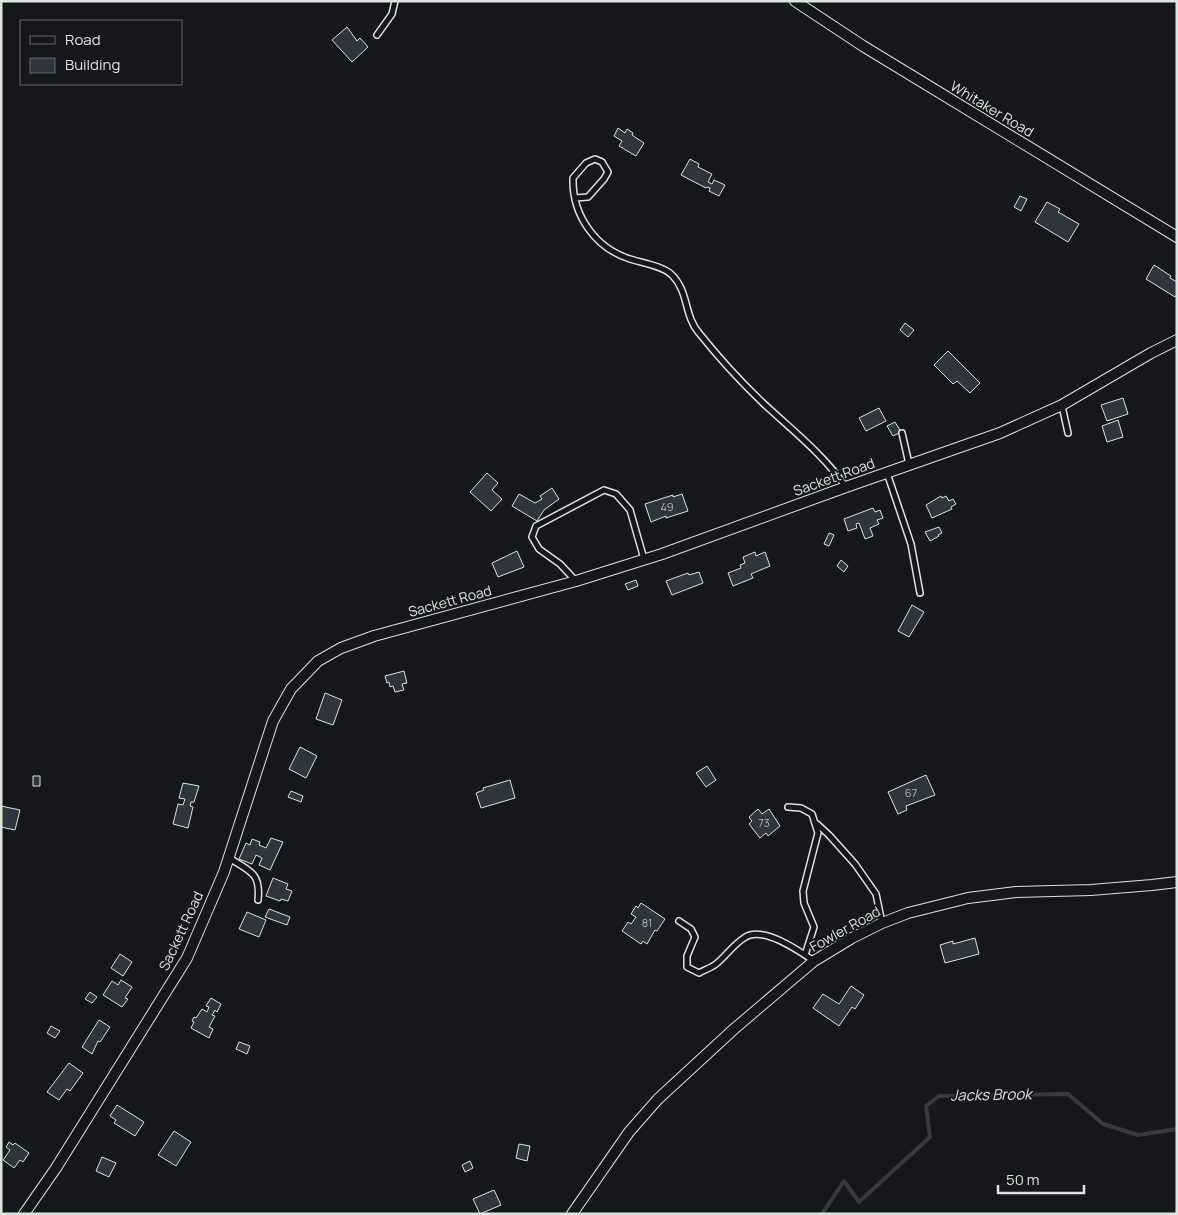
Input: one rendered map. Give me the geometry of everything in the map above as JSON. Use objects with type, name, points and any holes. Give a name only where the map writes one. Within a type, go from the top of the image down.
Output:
[{"type":"street","name":"Whitaker Road","points":[[795,1],[863,46],[1177,237]]},
{"type":"street","name":"Sackett Road","points":[[24,1214],[56,1168],[187,958],[228,858],[273,721],[291,689],[318,661],[341,648],[374,636],[576,581],[644,559],[1000,433],[1062,405],[1177,340]]},
{"type":"street","name":"Fowler Road","points":[[572,1214],[611,1156],[643,1114],[810,958],[882,923],[922,908],[983,895],[1152,886],[1177,882]]},
{"type":"lane","points":[[377,35],[392,14],[395,1]]},
{"type":"lane","points":[[575,198],[588,197],[604,179],[608,172],[602,162],[594,159],[586,164],[573,178],[575,198],[577,208],[587,229],[602,245],[627,258],[671,274],[681,286],[689,318],[696,330],[720,359],[763,403],[816,450],[846,487]]},
{"type":"lane","points":[[1062,405],[1068,433]]},
{"type":"lane","points":[[902,433],[909,465]]},
{"type":"lane","points":[[887,472],[911,544],[920,594]]},
{"type":"lane","points":[[576,581],[560,564],[539,549],[532,537],[536,526],[604,490],[616,494],[630,510],[644,559]]},
{"type":"lane","points":[[679,921],[691,929],[695,937],[687,956],[687,968],[699,973],[715,965],[746,936],[754,934],[764,934],[810,958],[814,926],[804,903],[803,891],[818,833],[812,814],[801,808],[788,807]]},
{"type":"lane","points":[[816,824],[829,835],[855,864],[876,894],[882,923]]},
{"type":"lane","points":[[228,858],[256,875],[260,887],[258,900]]},
{"type":"building","points":[[347,27],[357,41],[360,38],[368,47],[352,62],[332,40]]},
{"type":"building","points":[[618,128],[625,133],[627,129],[644,143],[636,156],[619,146],[622,141],[614,136]]},
{"type":"building","points":[[690,159],[699,164],[698,167],[712,174],[708,182],[712,184],[714,180],[725,185],[719,196],[709,191],[710,188],[706,188],[681,175]]},
{"type":"building","points":[[1020,196],[1027,199],[1021,211],[1014,207]]},
{"type":"building","points":[[1047,202],[1060,209],[1058,212],[1079,224],[1068,242],[1035,222]]},
{"type":"building","points":[[1154,265],[1177,282],[1177,294],[1175,297],[1146,279]]},
{"type":"building","points":[[905,323],[914,330],[908,337],[900,330]]},
{"type":"building","points":[[948,351],[980,383],[970,393],[957,381],[953,384],[934,365]]},
{"type":"building","points":[[1123,398],[1128,414],[1107,421],[1101,405]]},
{"type":"building","points":[[879,408],[886,421],[866,431],[859,418]]},
{"type":"building","points":[[1118,420],[1123,437],[1107,442],[1102,426]]},
{"type":"building","points":[[895,422],[901,432],[893,436],[887,426]]},
{"type":"building","points":[[487,473],[498,483],[492,490],[502,499],[491,511],[470,492]]},
{"type":"building","points":[[552,488],[559,499],[544,510],[537,521],[512,506],[519,494],[535,503],[542,499],[540,496]]},
{"type":"building","points":[[682,494],[688,511],[651,522],[645,504]]},
{"type":"building","points":[[941,496],[942,498],[946,496],[949,501],[953,499],[956,504],[951,507],[952,509],[932,518],[926,505]]},
{"type":"building","points":[[873,508],[875,512],[880,510],[883,518],[877,520],[879,524],[870,528],[873,536],[865,539],[859,523],[856,524],[857,528],[848,531],[844,519]]},
{"type":"building","points":[[939,527],[942,533],[930,541],[925,532]]},
{"type":"building","points":[[829,533],[834,535],[829,546],[824,544]]},
{"type":"building","points":[[517,551],[524,567],[498,577],[492,563]]},
{"type":"building","points":[[755,552],[756,556],[765,552],[770,566],[751,574],[753,578],[733,586],[728,573],[741,568],[740,565],[745,563],[743,557]]},
{"type":"building","points":[[841,560],[848,566],[844,572],[837,566]]},
{"type":"building","points":[[699,572],[703,583],[672,595],[666,581],[688,573],[689,575]]},
{"type":"building","points":[[636,580],[638,586],[628,590],[625,584]]},
{"type":"building","points":[[912,605],[924,612],[909,637],[898,631]]},
{"type":"building","points":[[404,671],[407,683],[402,684],[404,690],[395,692],[393,686],[390,687],[389,682],[387,683],[385,676]]},
{"type":"building","points":[[325,693],[342,700],[333,725],[316,719]]},
{"type":"building","points":[[300,747],[317,756],[306,778],[289,769]]},
{"type":"building","points":[[707,766],[716,780],[706,787],[696,773]]},
{"type":"building","points":[[926,775],[935,795],[906,806],[907,810],[898,814],[888,792]]},
{"type":"building","points":[[33,776],[40,776],[40,786],[33,786]]},
{"type":"building","points":[[510,780],[515,798],[481,808],[476,793],[484,790],[483,788]]},
{"type":"building","points":[[183,783],[199,786],[194,802],[191,802],[190,806],[193,807],[188,828],[173,824],[178,804],[183,805],[185,799],[179,798]]},
{"type":"building","points":[[291,791],[303,796],[301,802],[288,797]]},
{"type":"building","points":[[1,806],[20,810],[15,830],[1,827]]},
{"type":"building","points":[[758,809],[762,814],[769,809],[780,826],[768,836],[766,833],[760,838],[749,824],[752,821],[749,817]]},
{"type":"building","points":[[271,838],[283,842],[270,870],[259,865],[262,858],[256,855],[252,864],[239,859],[246,843],[250,845],[252,839],[260,842],[259,845],[266,848]]},
{"type":"building","points":[[273,878],[288,884],[286,889],[292,891],[288,901],[281,899],[280,901],[266,896]]},
{"type":"building","points":[[641,903],[665,919],[657,931],[655,930],[647,944],[643,941],[641,944],[622,931],[628,922],[631,924],[636,917],[631,914],[636,906],[638,908]]},
{"type":"building","points":[[269,909],[290,917],[287,925],[265,917]]},
{"type":"building","points":[[247,912],[266,920],[259,937],[239,929]]},
{"type":"building","points":[[975,938],[979,954],[945,963],[940,945],[953,941],[953,944]]},
{"type":"building","points":[[120,954],[132,962],[123,976],[111,968]]},
{"type":"building","points":[[121,980],[132,987],[125,998],[128,999],[122,1007],[103,995],[112,981],[118,985]]},
{"type":"building","points":[[851,986],[864,995],[855,1009],[852,1007],[839,1026],[813,1008],[823,994],[839,1004]]},
{"type":"building","points":[[90,992],[97,997],[92,1003],[85,999]]},
{"type":"building","points":[[211,998],[221,1004],[217,1012],[215,1010],[212,1015],[215,1016],[209,1027],[213,1029],[209,1038],[191,1028],[194,1017],[196,1018],[202,1009],[207,1012],[209,1007],[206,1006]]},
{"type":"building","points":[[99,1020],[110,1027],[100,1042],[98,1041],[92,1054],[82,1047]]},
{"type":"building","points":[[51,1026],[60,1031],[55,1038],[47,1033]]},
{"type":"building","points":[[239,1042],[250,1046],[247,1054],[236,1049]]},
{"type":"building","points":[[69,1063],[83,1073],[70,1091],[67,1089],[59,1100],[47,1092]]},
{"type":"building","points":[[117,1105],[144,1122],[135,1136],[114,1123],[116,1120],[110,1116]]},
{"type":"building","points":[[174,1131],[191,1142],[176,1166],[158,1155]]},
{"type":"building","points":[[9,1142],[13,1145],[15,1143],[29,1153],[23,1162],[20,1160],[14,1168],[3,1160],[10,1150],[6,1147]]},
{"type":"building","points":[[519,1144],[530,1146],[527,1161],[516,1158]]},
{"type":"building","points":[[102,1157],[116,1163],[109,1177],[96,1171]]},
{"type":"building","points":[[470,1161],[473,1168],[465,1172],[462,1165]]},
{"type":"building","points":[[494,1190],[501,1205],[480,1214],[473,1199]]},
{"type":"waterway","name":"Jacks Brook","points":[[822,1214],[844,1181],[859,1202],[930,1137],[926,1106],[939,1096],[1068,1094],[1103,1124],[1138,1135],[1177,1129]]}]
